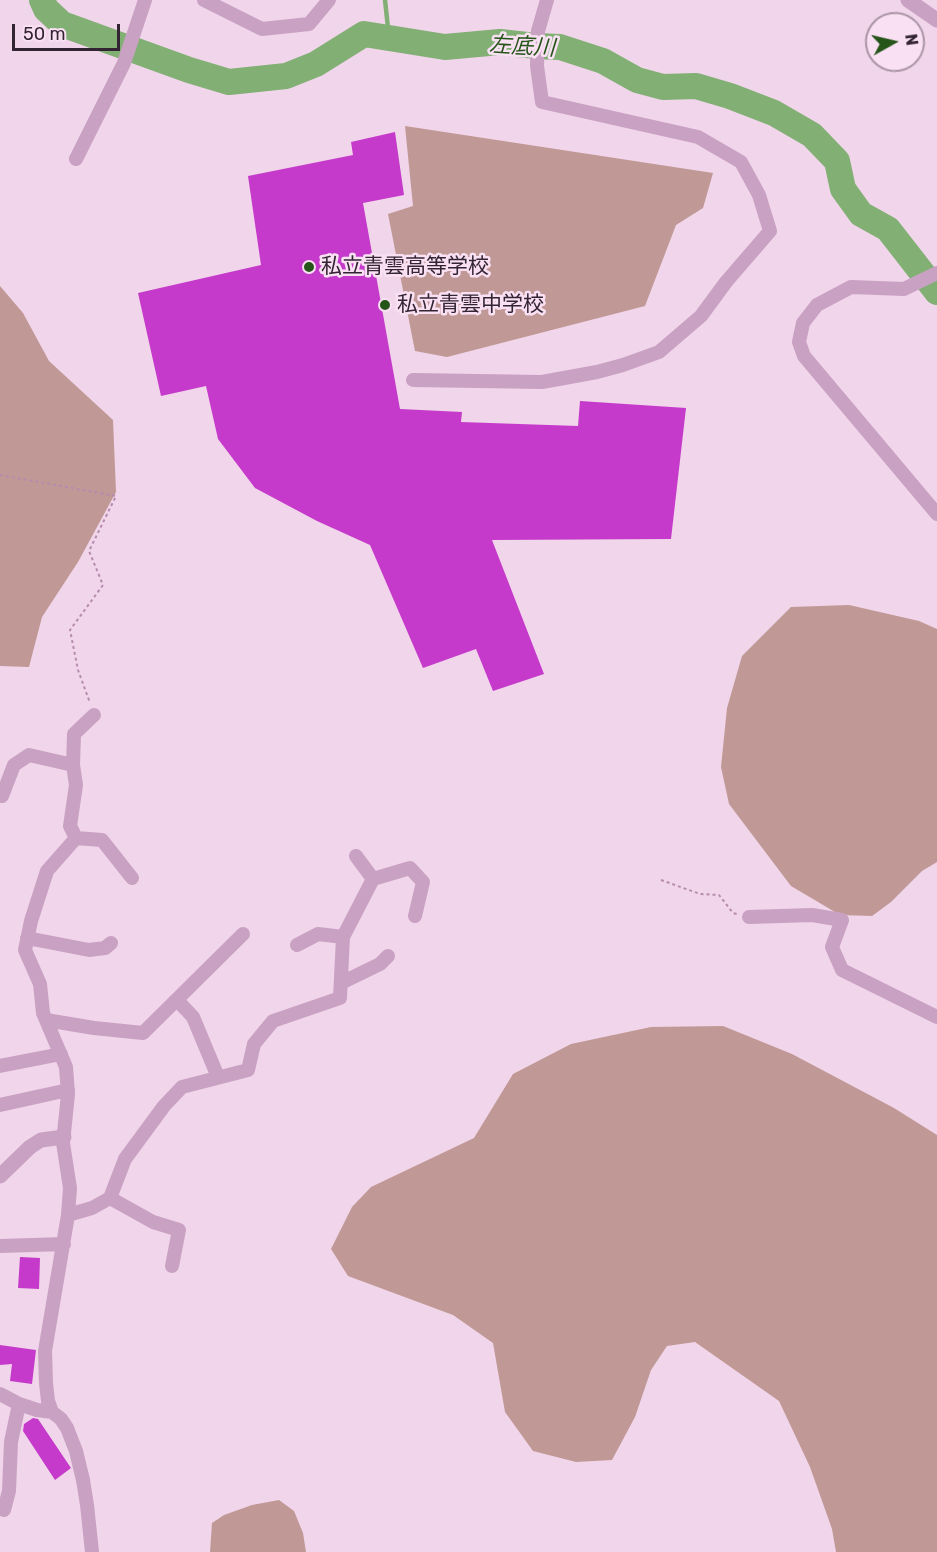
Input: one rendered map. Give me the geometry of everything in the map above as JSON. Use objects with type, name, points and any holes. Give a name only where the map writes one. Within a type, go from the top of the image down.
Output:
[{"type":"street","points":[[76,159],[124,63],[145,0]]},
{"type":"street","points":[[204,0],[262,29],[309,24],[329,0]]},
{"type":"street","points":[[413,380],[542,382],[622,365],[659,352],[701,316],[726,282],[770,231],[759,195],[741,162],[698,137],[542,102],[537,66],[538,31],[547,0]]},
{"type":"street","points":[[908,0],[937,20]]},
{"type":"street","points":[[937,273],[904,289],[851,287],[817,305],[803,323],[799,342],[804,356],[937,514]]},
{"type":"street","points":[[76,838],[70,826],[76,785],[73,765],[74,734],[94,715]]},
{"type":"street","points":[[2,796],[14,765],[29,755],[73,765]]},
{"type":"street","points":[[76,838],[102,840],[132,878]]},
{"type":"street","points":[[52,1412],[48,1401],[45,1351],[68,1215],[70,1188],[63,1143],[68,1090],[66,1067],[43,1014],[40,984],[25,950],[31,921],[47,871],[76,838]]},
{"type":"street","points":[[356,856],[373,879]]},
{"type":"street","points":[[68,1215],[92,1208],[110,1198],[126,1159],[164,1106],[182,1087],[248,1070],[254,1044],[273,1021],[340,998],[343,937],[373,879],[410,868],[423,882],[415,915]]},
{"type":"street","points":[[749,917],[812,915],[842,920],[832,947],[842,970],[937,1017]]},
{"type":"street","points":[[46,1020],[143,1033],[243,934]]},
{"type":"street","points":[[297,945],[318,934],[343,937]]},
{"type":"street","points":[[27,938],[89,950],[105,948],[111,943]]},
{"type":"street","points":[[341,983],[380,964],[388,956]]},
{"type":"street","points":[[177,1000],[193,1017],[218,1077]]},
{"type":"street","points":[[0,1066],[61,1054]]},
{"type":"street","points":[[0,1106],[68,1090]]},
{"type":"street","points":[[0,1176],[30,1147],[41,1140],[64,1137]]},
{"type":"street","points":[[110,1198],[153,1222],[179,1230],[172,1266]]},
{"type":"street","points":[[0,1246],[64,1244]]},
{"type":"street","points":[[0,1394],[19,1404],[52,1412],[67,1428],[76,1451],[83,1480],[92,1552]]},
{"type":"street","points":[[4,1510],[9,1491],[11,1442],[19,1404]]},
{"type":"path","points":[[0,475],[116,496],[89,551],[103,585],[70,630],[78,670],[94,715]]},
{"type":"path","points":[[661,880],[700,894],[719,895],[733,913],[749,917]]},
{"type":"shaded area","points":[[405,126],[713,173],[703,208],[676,225],[645,306],[447,357],[415,351],[388,214],[413,206]]},
{"type":"shaded area","points":[[0,286],[23,313],[49,361],[113,420],[116,492],[78,562],[42,617],[29,667],[0,666]]},
{"type":"shaded area","points":[[849,605],[919,621],[937,629],[937,862],[922,871],[891,902],[872,916],[840,915],[791,886],[729,804],[721,767],[727,708],[742,656],[791,607]]},
{"type":"shaded area","points":[[723,1026],[792,1054],[894,1108],[937,1135],[937,1552],[836,1552],[832,1529],[810,1467],[779,1401],[695,1342],[667,1346],[651,1370],[635,1417],[612,1460],[576,1462],[533,1451],[505,1412],[493,1343],[453,1315],[348,1276],[331,1249],[352,1207],[371,1187],[474,1138],[513,1074],[571,1044],[651,1027]]},
{"type":"shaded area","points":[[279,1500],[294,1511],[303,1533],[306,1552],[210,1552],[212,1523],[224,1515],[252,1505]]},
{"type":"building","points":[[395,132],[404,195],[363,203],[400,409],[462,412],[461,422],[578,426],[580,401],[686,408],[671,539],[492,540],[544,674],[493,691],[476,649],[423,668],[370,545],[317,521],[255,488],[218,439],[206,386],[161,396],[138,293],[261,265],[248,176],[353,155],[351,142]]},
{"type":"building","points":[[20,1257],[40,1258],[39,1289],[18,1288]]},
{"type":"building","points":[[0,1345],[36,1350],[32,1384],[10,1381],[12,1364],[0,1365]]},
{"type":"building","points":[[33,1418],[38,1419],[71,1468],[55,1480],[23,1431],[24,1424]]},
{"type":"waterway","name":"左底川","points":[[42,0],[46,9],[62,24],[229,82],[286,76],[316,64],[364,34],[445,47],[500,42],[560,47],[603,61],[637,80],[663,87],[696,86],[730,96],[774,113],[812,135],[837,161],[843,189],[861,214],[888,229],[937,292]]},
{"type":"waterway","points":[[385,0],[389,37]]},
{"type":"place","name":"私立青雲高等学校","points":[[309,267]]},
{"type":"place","name":"私立青雲中学校","points":[[385,305]]}]
